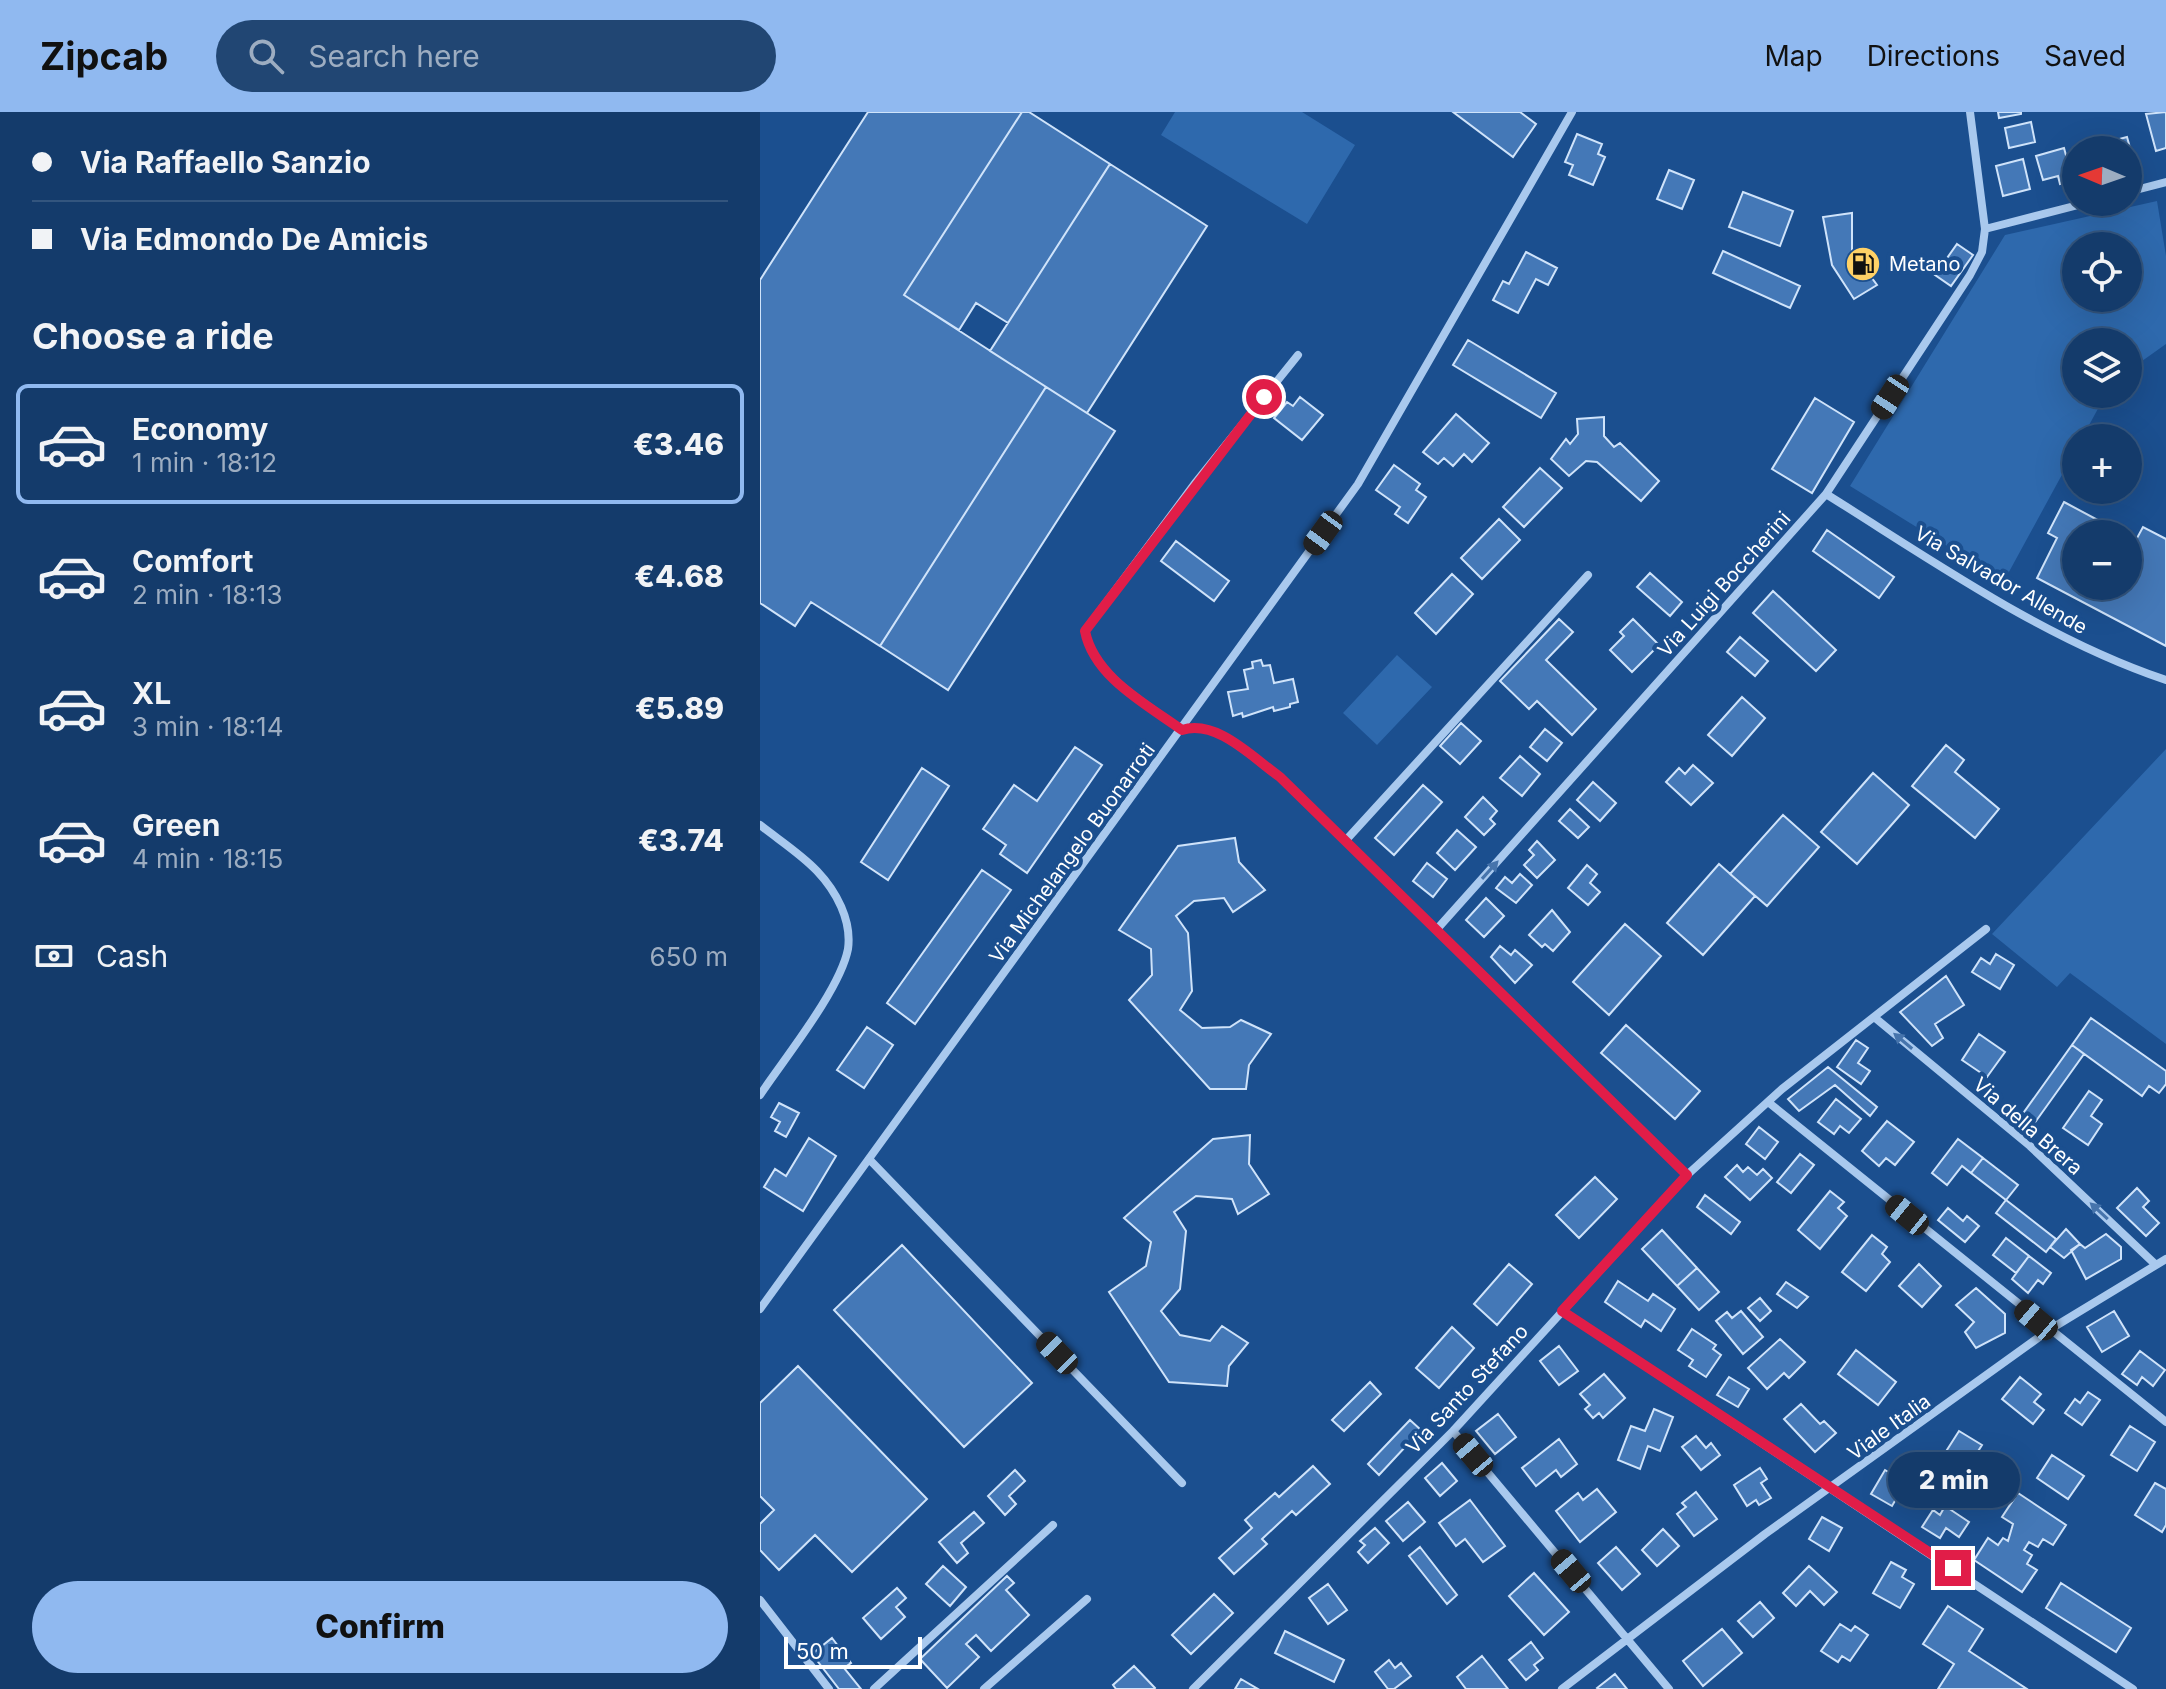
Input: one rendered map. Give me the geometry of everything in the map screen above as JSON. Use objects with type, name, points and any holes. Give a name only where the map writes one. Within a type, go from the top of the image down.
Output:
[{"type":"street","name":"Via Michelangelo Buonarroti","points":[[760,1309],[1358,484],[1572,112]]},
{"type":"street","points":[[1970,112],[1985,229],[2062,209]]},
{"type":"street","points":[[2142,188],[2166,182]]},
{"type":"street","name":"Via Luigi Boccherini","points":[[1438,928],[1826,494],[1970,275],[1982,252],[1985,229]]},
{"type":"street","points":[[1298,355],[1196,482],[1085,631],[1088,644],[1109,676],[1182,730],[1197,725],[1214,731],[1280,777],[1347,839],[1687,1175]]},
{"type":"street","name":"Via Salvador Allende","points":[[1826,494],[1992,597],[2095,652],[2166,680]]},
{"type":"street","points":[[1347,839],[1588,575]]},
{"type":"street","points":[[760,825],[817,870],[831,888],[842,907],[848,949],[826,996],[760,1095]]},
{"type":"street","name":"Via Santo Stefano","points":[[1193,1689],[1453,1431],[1687,1175],[1768,1102],[1986,929]]},
{"type":"street","name":"Via della Brera","points":[[1874,1017],[2030,1146],[2156,1265]]},
{"type":"street","points":[[1768,1102],[2166,1422]]},
{"type":"street","points":[[869,1159],[1182,1483]]},
{"type":"street","name":"Viale Italia","points":[[1562,1689],[1765,1534],[2049,1330],[2166,1259]]},
{"type":"street","points":[[1562,1311],[2133,1689]]},
{"type":"street","points":[[1453,1431],[1669,1689]]},
{"type":"street","points":[[874,1689],[1053,1525]]},
{"type":"street","points":[[984,1689],[1087,1599]]},
{"type":"street","points":[[760,1600],[829,1689]]},
{"type":"shaded area","points":[[1175,112],[1302,112],[1355,145],[1307,224],[1161,135]]},
{"type":"shaded area","points":[[2157,201],[2166,256],[2166,344],[2142,361],[2142,328],[2062,328],[2062,408],[2098,408],[2090,424],[2062,424],[2062,475],[2004,581],[1850,486],[2005,235],[2090,216],[2142,216],[2142,204]]},
{"type":"shaded area","points":[[1397,655],[1432,687],[1377,745],[1343,713]]},
{"type":"shaded area","points":[[2166,749],[2166,1044],[2070,973],[2057,987],[1992,934]]},
{"type":"building","points":[[868,112],[1022,112],[904,295],[1046,387],[880,646],[811,602],[795,626],[760,603],[760,280]]},
{"type":"building","points":[[1022,112],[1029,112],[1110,164],[1008,323],[976,303],[959,330],[904,295]]},
{"type":"building","points":[[1453,112],[1520,112],[1536,124],[1513,157]]},
{"type":"building","points":[[1998,112],[2021,112],[2021,114],[1999,118]]},
{"type":"building","points":[[2166,112],[2166,148],[2156,151],[2146,114]]},
{"type":"building","points":[[2031,122],[2035,142],[2009,148],[2005,128]]},
{"type":"building","points":[[1577,134],[1602,144],[1598,154],[1605,157],[1593,185],[1569,175],[1573,165],[1565,162]]},
{"type":"building","points":[[2062,149],[2062,184],[2058,176],[2043,180],[2036,156]]},
{"type":"building","points":[[2023,159],[2030,189],[2003,196],[1996,166]]},
{"type":"building","points":[[1110,164],[1207,226],[1087,413],[990,351]]},
{"type":"building","points":[[1669,170],[1694,180],[1682,209],[1657,199]]},
{"type":"building","points":[[1743,192],[1793,211],[1780,246],[1729,227]]},
{"type":"building","points":[[1852,213],[1852,251],[1877,285],[1854,299],[1832,265],[1823,217]]},
{"type":"building","points":[[1957,244],[1973,255],[1951,286],[1935,275]]},
{"type":"building","points":[[1723,251],[1800,286],[1790,308],[1713,273]]},
{"type":"building","points":[[1526,252],[1557,268],[1548,285],[1536,279],[1518,313],[1493,300],[1503,281],[1509,284]]},
{"type":"building","points":[[1468,340],[1556,393],[1541,418],[1453,365]]},
{"type":"building","points":[[1046,387],[1115,431],[948,690],[880,646]]},
{"type":"building","points":[[1300,397],[1323,415],[1302,440],[1274,418],[1287,402],[1293,406]]},
{"type":"building","points":[[1815,398],[1854,422],[1812,493],[1772,469]]},
{"type":"building","points":[[1456,414],[1489,443],[1472,462],[1464,454],[1453,466],[1444,458],[1438,464],[1423,452]]},
{"type":"building","points":[[1604,417],[1604,436],[1614,447],[1620,443],[1659,481],[1641,501],[1597,462],[1586,461],[1569,476],[1551,459],[1566,439],[1570,444],[1578,434],[1577,419]]},
{"type":"building","points":[[1394,465],[1420,484],[1416,490],[1426,497],[1408,523],[1395,514],[1400,507],[1376,490]]},
{"type":"building","points":[[1540,468],[1562,488],[1524,527],[1503,507]]},
{"type":"building","points":[[2063,504],[2098,520],[2062,520],[2062,591],[2037,578],[2057,538],[2048,533]]},
{"type":"building","points":[[1499,519],[1520,540],[1482,579],[1461,558]]},
{"type":"building","points":[[2143,527],[2166,539],[2166,646],[2079,600],[2142,600]]},
{"type":"building","points":[[1827,530],[1894,577],[1879,598],[1813,551]]},
{"type":"building","points":[[1176,541],[1229,581],[1214,601],[1161,561]]},
{"type":"building","points":[[1650,573],[1682,602],[1670,616],[1637,587]]},
{"type":"building","points":[[1452,574],[1473,594],[1436,634],[1415,613]]},
{"type":"building","points":[[1773,591],[1836,650],[1816,671],[1753,613]]},
{"type":"building","points":[[1559,619],[1573,632],[1546,660],[1596,709],[1572,735],[1537,701],[1529,709],[1500,681]]},
{"type":"building","points":[[1633,619],[1659,645],[1632,672],[1610,650],[1624,636],[1620,632]]},
{"type":"building","points":[[1740,637],[1768,661],[1755,676],[1727,652]]},
{"type":"building","points":[[1261,660],[1263,666],[1270,665],[1274,683],[1293,679],[1298,702],[1274,711],[1273,707],[1243,717],[1242,713],[1233,716],[1228,692],[1248,689],[1244,670],[1253,668],[1252,662]]},
{"type":"building","points":[[1742,697],[1765,718],[1732,756],[1708,735]]},
{"type":"building","points":[[1461,723],[1481,741],[1460,764],[1440,746]]},
{"type":"building","points":[[1545,729],[1562,743],[1547,761],[1530,747]]},
{"type":"building","points":[[1946,745],[1964,760],[1955,772],[1999,809],[1975,838],[1912,786]]},
{"type":"building","points":[[1075,747],[1102,765],[1027,873],[1000,854],[1006,845],[983,829],[1014,785],[1037,801]]},
{"type":"building","points":[[1520,756],[1540,774],[1522,796],[1500,778]]},
{"type":"building","points":[[1693,765],[1713,783],[1691,805],[1666,782],[1679,768],[1685,774]]},
{"type":"building","points":[[922,768],[949,786],[888,880],[861,862]]},
{"type":"building","points":[[1873,773],[1909,805],[1857,864],[1821,832]]},
{"type":"building","points":[[1593,782],[1616,803],[1600,821],[1577,800]]},
{"type":"building","points":[[1423,785],[1442,802],[1394,855],[1375,838]]},
{"type":"building","points":[[1483,797],[1497,811],[1490,819],[1495,824],[1484,835],[1465,817]]},
{"type":"building","points":[[1570,809],[1589,827],[1578,838],[1559,821]]},
{"type":"building","points":[[1783,815],[1819,847],[1767,906],[1730,874]]},
{"type":"building","points":[[1457,830],[1476,847],[1455,870],[1437,853]]},
{"type":"building","points":[[1235,838],[1239,862],[1265,890],[1233,912],[1224,898],[1194,901],[1176,916],[1188,933],[1192,991],[1180,1010],[1202,1028],[1230,1027],[1241,1020],[1271,1034],[1249,1065],[1246,1089],[1210,1089],[1129,1000],[1152,975],[1151,949],[1119,930],[1178,846]]},
{"type":"building","points":[[1537,841],[1555,860],[1537,878],[1524,865],[1534,855],[1529,850]]},
{"type":"building","points":[[1427,863],[1447,879],[1433,897],[1413,881]]},
{"type":"building","points":[[1719,864],[1755,896],[1703,955],[1667,923]]},
{"type":"building","points":[[1587,865],[1597,874],[1590,883],[1600,892],[1588,905],[1568,888]]},
{"type":"building","points":[[982,870],[1011,890],[915,1024],[887,1003]]},
{"type":"building","points":[[1520,874],[1532,885],[1516,903],[1496,888],[1505,877],[1512,883]]},
{"type":"building","points":[[1486,898],[1504,916],[1484,937],[1466,920]]},
{"type":"building","points":[[1552,910],[1570,932],[1553,951],[1545,944],[1542,947],[1529,935]]},
{"type":"building","points":[[1625,924],[1661,956],[1609,1015],[1573,982]]},
{"type":"building","points":[[1500,946],[1511,955],[1515,950],[1532,965],[1515,983],[1491,957]]},
{"type":"building","points":[[1996,954],[2014,965],[2000,989],[1972,972],[1981,958],[1990,964]]},
{"type":"building","points":[[1946,976],[1964,1005],[1935,1024],[1943,1038],[1932,1046],[1900,1012]]},
{"type":"building","points":[[2091,1018],[2166,1071],[2166,1084],[2159,1093],[2149,1086],[2142,1096],[2072,1045]]},
{"type":"building","points":[[1626,1025],[1700,1091],[1675,1119],[1601,1053]]},
{"type":"building","points":[[867,1027],[893,1045],[864,1088],[837,1070]]},
{"type":"building","points":[[1979,1034],[2005,1052],[1987,1077],[1962,1060]]},
{"type":"building","points":[[1856,1040],[1868,1048],[1858,1063],[1870,1071],[1861,1084],[1837,1067]]},
{"type":"building","points":[[2072,1045],[2084,1054],[2031,1128],[2019,1119]]},
{"type":"building","points":[[1828,1067],[1877,1107],[1870,1116],[1835,1085],[1799,1111],[1788,1099]]},
{"type":"building","points":[[2089,1091],[2102,1100],[2091,1116],[2102,1124],[2088,1145],[2063,1128]]},
{"type":"building","points":[[1836,1099],[1861,1119],[1849,1133],[1840,1126],[1834,1134],[1818,1122]]},
{"type":"building","points":[[779,1103],[799,1113],[786,1137],[775,1131],[780,1122],[771,1117]]},
{"type":"building","points":[[1887,1121],[1914,1142],[1895,1165],[1886,1158],[1879,1166],[1862,1151]]},
{"type":"building","points":[[1759,1127],[1778,1142],[1765,1159],[1746,1144]]},
{"type":"building","points":[[1250,1135],[1249,1164],[1269,1194],[1238,1214],[1232,1199],[1196,1196],[1174,1212],[1186,1231],[1180,1289],[1161,1311],[1180,1335],[1210,1341],[1222,1326],[1248,1343],[1229,1366],[1227,1386],[1169,1382],[1109,1292],[1146,1266],[1151,1242],[1124,1218],[1213,1139]]},
{"type":"building","points":[[809,1138],[836,1156],[803,1211],[764,1187],[775,1169],[786,1176]]},
{"type":"building","points":[[1958,1139],[1983,1158],[1971,1173],[1962,1166],[1947,1185],[1932,1173]]},
{"type":"building","points":[[1800,1154],[1814,1165],[1791,1193],[1777,1182]]},
{"type":"building","points":[[1983,1158],[2018,1185],[2006,1200],[1971,1173]]},
{"type":"building","points":[[1737,1165],[1743,1172],[1748,1167],[1757,1175],[1763,1169],[1772,1178],[1750,1200],[1725,1177]]},
{"type":"building","points":[[1595,1177],[1617,1199],[1579,1238],[1556,1215]]},
{"type":"building","points":[[2137,1188],[2149,1201],[2143,1207],[2159,1223],[2146,1236],[2117,1208]]},
{"type":"building","points":[[1830,1191],[1844,1202],[1838,1208],[1847,1216],[1820,1249],[1798,1230]]},
{"type":"building","points":[[1705,1195],[1740,1222],[1731,1234],[1697,1207]]},
{"type":"building","points":[[2006,1200],[2056,1239],[2046,1252],[1996,1213]]},
{"type":"building","points":[[1948,1208],[1963,1221],[1967,1216],[1979,1226],[1965,1242],[1938,1220]]},
{"type":"building","points":[[2066,1229],[2080,1244],[2064,1258],[2050,1247]]},
{"type":"building","points":[[1662,1230],[1697,1268],[1677,1286],[1642,1249]]},
{"type":"building","points":[[2106,1234],[2121,1247],[2121,1259],[2086,1279],[2071,1250],[2080,1244],[2085,1248]]},
{"type":"building","points":[[1872,1235],[1887,1247],[1882,1254],[1890,1262],[1866,1291],[1842,1272]]},
{"type":"building","points":[[2006,1238],[2029,1256],[2016,1273],[1993,1255]]},
{"type":"building","points":[[902,1245],[1032,1383],[964,1447],[834,1310]]},
{"type":"building","points":[[2029,1256],[2051,1273],[2043,1284],[2038,1280],[2028,1293],[2012,1279]]},
{"type":"building","points":[[1509,1264],[1532,1284],[1497,1325],[1474,1304]]},
{"type":"building","points":[[1919,1264],[1941,1286],[1922,1307],[1899,1286]]},
{"type":"building","points":[[1697,1268],[1719,1292],[1699,1310],[1677,1286]]},
{"type":"building","points":[[1618,1281],[1648,1301],[1653,1294],[1675,1309],[1661,1331],[1645,1320],[1641,1327],[1605,1302]]},
{"type":"building","points":[[1786,1282],[1808,1297],[1797,1308],[1777,1294]]},
{"type":"building","points":[[1976,1288],[2005,1314],[2005,1333],[1976,1348],[1965,1332],[1974,1322],[1956,1305]]},
{"type":"building","points":[[1760,1298],[1771,1311],[1760,1321],[1748,1308]]},
{"type":"building","points":[[1741,1311],[1763,1337],[1743,1354],[1716,1321],[1727,1312],[1732,1318]]},
{"type":"building","points":[[2114,1311],[2129,1336],[2102,1352],[2087,1327]]},
{"type":"building","points":[[1452,1327],[1474,1348],[1439,1388],[1416,1368]]},
{"type":"building","points":[[1692,1329],[1716,1345],[1713,1349],[1721,1355],[1706,1377],[1689,1366],[1693,1360],[1678,1350]]},
{"type":"building","points":[[1780,1339],[1805,1362],[1789,1378],[1784,1373],[1767,1389],[1748,1368]]},
{"type":"building","points":[[1559,1346],[1578,1371],[1559,1385],[1540,1361]]},
{"type":"building","points":[[1856,1350],[1896,1382],[1878,1405],[1838,1374]]},
{"type":"building","points":[[2140,1351],[2165,1370],[2153,1386],[2142,1377],[2137,1385],[2122,1374]]},
{"type":"building","points":[[798,1366],[927,1499],[852,1572],[815,1535],[779,1570],[760,1550],[760,1524],[774,1510],[760,1496],[760,1403]]},
{"type":"building","points":[[1604,1374],[1625,1398],[1603,1418],[1599,1413],[1593,1418],[1585,1409],[1590,1405],[1580,1394]]},
{"type":"building","points":[[1729,1377],[1749,1389],[1738,1407],[1717,1395]]},
{"type":"building","points":[[2020,1377],[2041,1394],[2034,1402],[2044,1410],[2033,1424],[2002,1399]]},
{"type":"building","points":[[1370,1382],[1381,1394],[1344,1431],[1332,1420]]},
{"type":"building","points":[[2088,1392],[2100,1400],[2082,1425],[2065,1413],[2075,1399],[2080,1403]]},
{"type":"building","points":[[1801,1404],[1820,1424],[1824,1421],[1836,1433],[1815,1452],[1784,1419]]},
{"type":"building","points":[[1654,1409],[1673,1417],[1660,1451],[1648,1446],[1640,1469],[1618,1460],[1631,1426],[1645,1431]]},
{"type":"building","points":[[1498,1414],[1516,1437],[1495,1454],[1476,1431]]},
{"type":"building","points":[[1410,1420],[1421,1430],[1379,1475],[1368,1464]]},
{"type":"building","points":[[2130,1426],[2155,1442],[2137,1471],[2111,1455]]},
{"type":"building","points":[[1959,1431],[1982,1445],[1966,1470],[1958,1465],[1952,1473],[1938,1464]]},
{"type":"building","points":[[1696,1436],[1706,1448],[1711,1443],[1720,1455],[1701,1470],[1682,1447]]},
{"type":"building","points":[[1559,1439],[1577,1464],[1561,1477],[1556,1470],[1536,1486],[1522,1468]]},
{"type":"building","points":[[2052,1455],[2084,1476],[2068,1499],[2037,1478]]},
{"type":"building","points":[[1442,1463],[1457,1481],[1440,1496],[1425,1478]]},
{"type":"building","points":[[1313,1466],[1330,1484],[1296,1515],[1292,1511],[1262,1539],[1267,1544],[1234,1574],[1219,1558],[1252,1528],[1245,1520],[1275,1493],[1279,1497]]},
{"type":"building","points":[[1760,1468],[1767,1479],[1761,1483],[1771,1498],[1759,1505],[1756,1500],[1747,1506],[1734,1485]]},
{"type":"building","points":[[1903,1468],[1911,1473],[1892,1506],[1871,1494],[1885,1470],[1897,1477]]},
{"type":"building","points":[[1015,1470],[1025,1481],[1009,1496],[1016,1504],[1005,1515],[988,1496]]},
{"type":"building","points":[[2155,1483],[2166,1489],[2166,1525],[2162,1532],[2135,1515]]},
{"type":"building","points":[[1597,1489],[1616,1512],[1580,1542],[1556,1511],[1578,1493],[1583,1500]]},
{"type":"building","points":[[1696,1492],[1717,1519],[1694,1536],[1677,1514],[1686,1507],[1682,1503]]},
{"type":"building","points":[[2018,1493],[2066,1525],[2053,1545],[2043,1539],[2038,1547],[2029,1542],[2024,1550],[2032,1555],[2027,1564],[2037,1570],[2022,1592],[1974,1560],[1988,1538],[1998,1545],[2003,1538],[2008,1541],[2013,1524],[2002,1517]]},
{"type":"building","points":[[1470,1500],[1505,1546],[1483,1562],[1465,1539],[1456,1546],[1439,1523]]},
{"type":"building","points":[[1408,1502],[1425,1522],[1403,1541],[1386,1521]]},
{"type":"building","points":[[1945,1506],[1969,1522],[1959,1537],[1946,1528],[1940,1538],[1922,1527],[1933,1510],[1940,1515]]},
{"type":"building","points":[[974,1512],[984,1523],[961,1543],[968,1553],[957,1563],[939,1542]]},
{"type":"building","points":[[1822,1517],[1842,1528],[1829,1551],[1809,1539]]},
{"type":"building","points":[[1375,1528],[1389,1543],[1368,1563],[1358,1552],[1365,1545],[1360,1541]]},
{"type":"building","points":[[1663,1529],[1679,1546],[1657,1566],[1642,1550]]},
{"type":"building","points":[[1420,1547],[1457,1595],[1447,1604],[1409,1556]]},
{"type":"building","points":[[1616,1547],[1640,1574],[1622,1590],[1598,1563]]},
{"type":"building","points":[[1891,1562],[1906,1570],[1902,1577],[1914,1584],[1900,1608],[1873,1593]]},
{"type":"building","points":[[943,1566],[966,1587],[950,1606],[926,1584]]},
{"type":"building","points":[[1809,1566],[1837,1592],[1824,1605],[1810,1591],[1796,1606],[1783,1593]]},
{"type":"building","points":[[1534,1573],[1569,1612],[1544,1635],[1509,1596]]},
{"type":"building","points":[[1007,1576],[1014,1583],[1006,1590],[1029,1615],[991,1651],[976,1635],[966,1644],[979,1657],[947,1688],[920,1659]]},
{"type":"building","points":[[2061,1583],[2131,1628],[2116,1652],[2046,1608]]},
{"type":"building","points":[[1328,1584],[1347,1610],[1328,1624],[1309,1598]]},
{"type":"building","points":[[897,1588],[906,1598],[896,1607],[905,1617],[881,1639],[863,1618]]},
{"type":"building","points":[[1214,1594],[1233,1613],[1191,1654],[1172,1635]]},
{"type":"building","points":[[1760,1602],[1774,1618],[1753,1637],[1738,1621]]},
{"type":"building","points":[[1948,1606],[1983,1629],[1969,1651],[2027,1689],[1938,1689],[1954,1664],[1923,1644]]},
{"type":"building","points":[[1840,1624],[1851,1631],[1855,1626],[1868,1635],[1850,1661],[1842,1656],[1838,1662],[1821,1651]]},
{"type":"building","points":[[1722,1629],[1742,1653],[1703,1686],[1683,1661]]},
{"type":"building","points":[[1285,1631],[1344,1660],[1334,1682],[1275,1653]]},
{"type":"building","points":[[832,1638],[851,1663],[844,1668],[861,1689],[839,1689],[812,1654]]},
{"type":"building","points":[[1531,1642],[1543,1658],[1534,1665],[1538,1670],[1526,1680],[1509,1660]]},
{"type":"building","points":[[1482,1656],[1508,1689],[1466,1689],[1457,1677]]},
{"type":"building","points":[[1389,1660],[1395,1668],[1401,1663],[1411,1676],[1394,1689],[1388,1689],[1375,1672]]},
{"type":"building","points":[[1134,1666],[1154,1689],[1116,1689],[1113,1685]]},
{"type":"building","points":[[1615,1674],[1627,1689],[1597,1688]]},
{"type":"building","points":[[1241,1679],[1258,1689],[1235,1689]]},
{"type":"place","name":"Metano","points":[[1863,264]]},
{"type":"route","points":[[1264,397],[1085,631],[1088,644],[1109,676],[1182,730],[1197,725],[1214,731],[1280,777],[1370,861],[1687,1175],[1562,1311],[1953,1568]]}]
